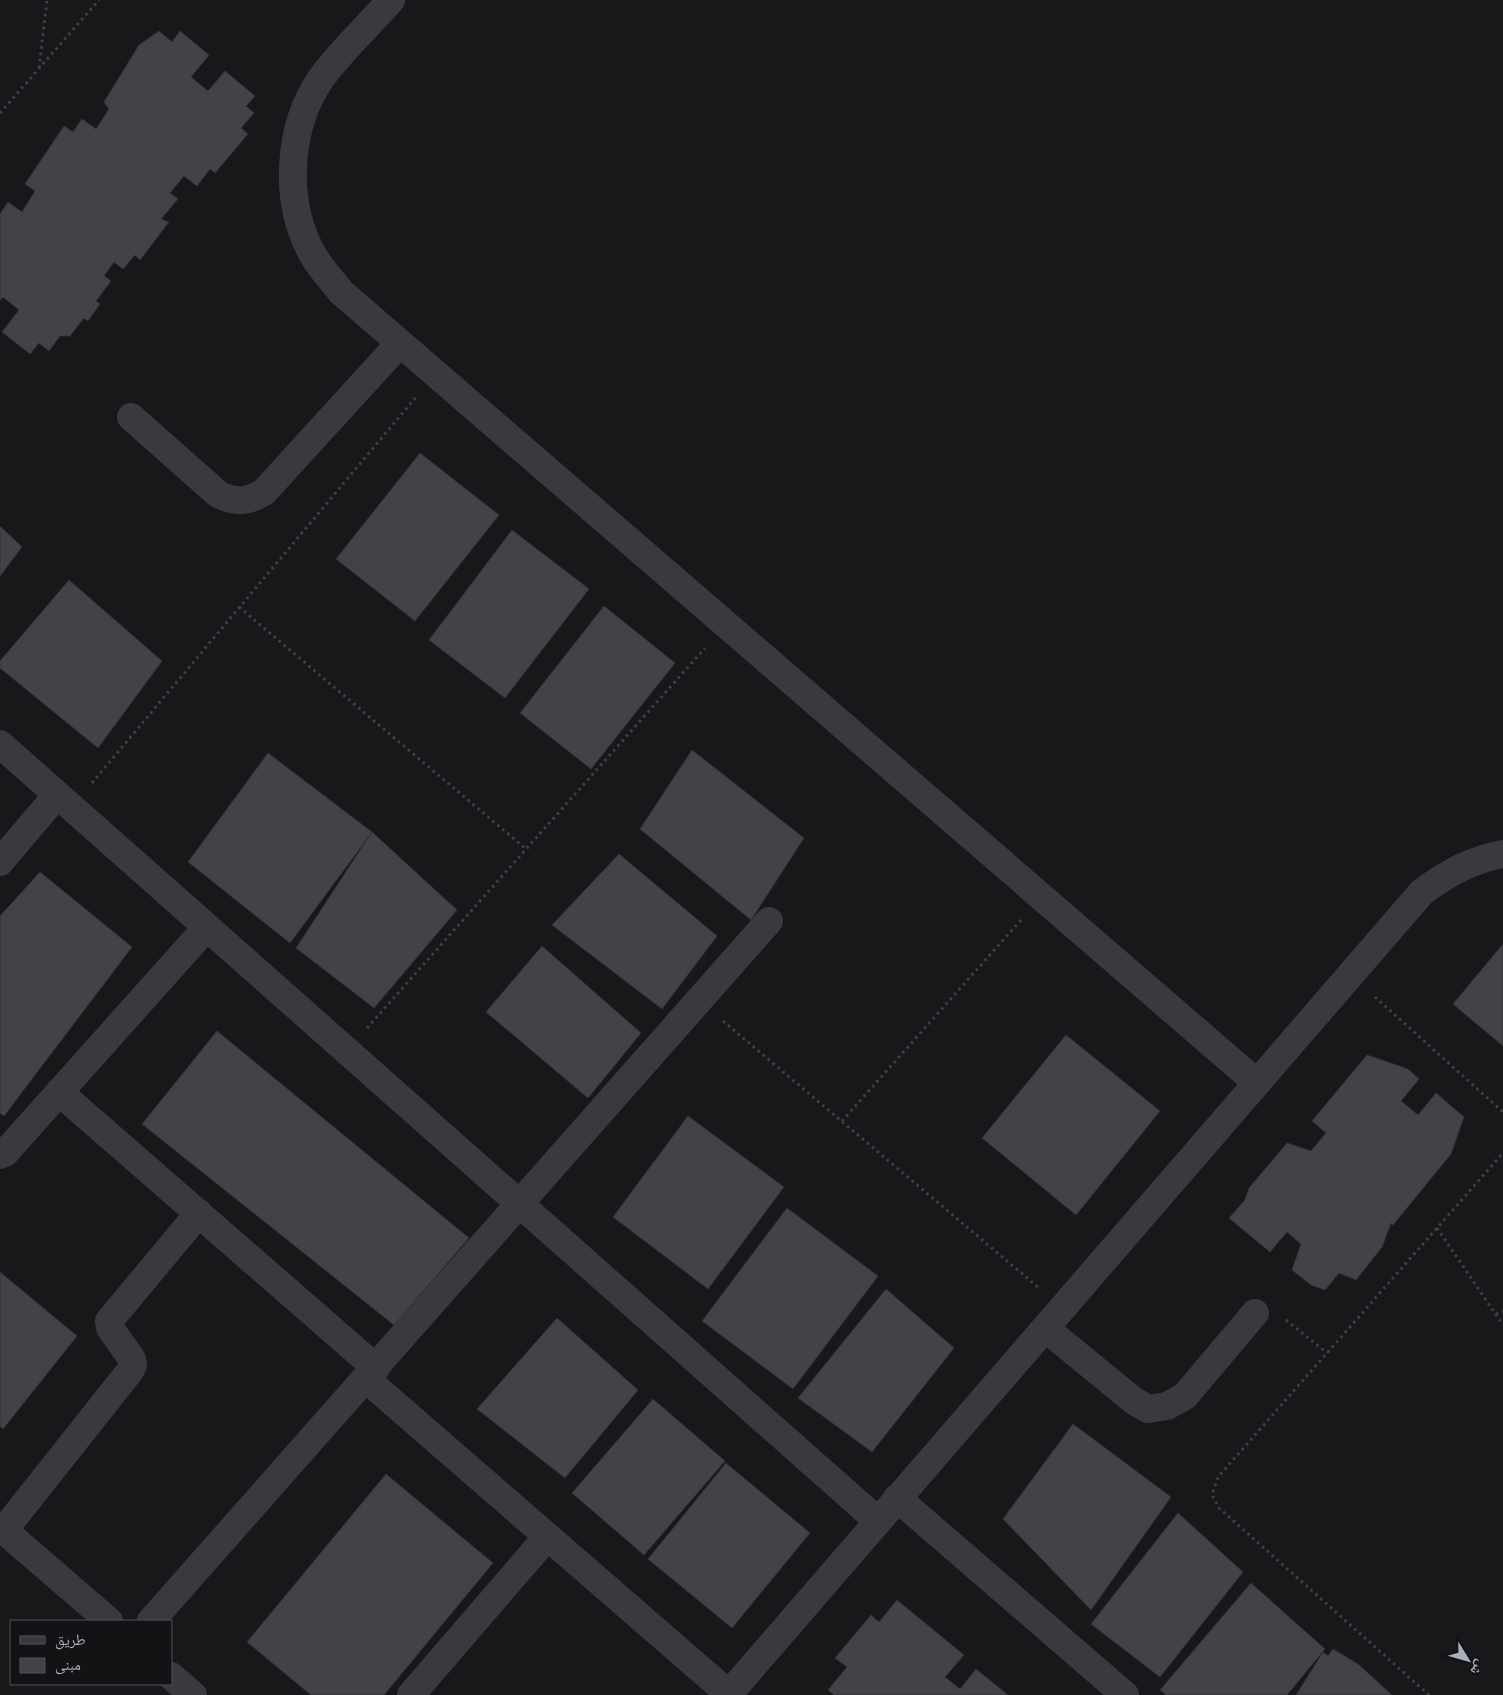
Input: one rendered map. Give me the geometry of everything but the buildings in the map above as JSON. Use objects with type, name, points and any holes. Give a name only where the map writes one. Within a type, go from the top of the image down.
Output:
[{"type":"street","points":[[391,0],[322,78],[301,119],[292,165],[296,212],[313,255],[340,292],[1256,1083]]},
{"type":"street","points":[[131,417],[218,494],[229,499],[241,501],[254,498],[264,492],[400,343]]},
{"type":"street","points":[[0,744],[878,1521]]},
{"type":"street","points":[[0,862],[64,801]]},
{"type":"street","points":[[59,1092],[199,1213],[547,1537],[738,1691],[897,1498],[1422,892],[1450,872],[1481,858],[1503,854]]},
{"type":"street","points":[[152,1620],[769,921]]},
{"type":"street","points":[[0,1155],[5,1152],[207,927]]},
{"type":"street","points":[[108,1620],[2,1528],[130,1371],[133,1365],[132,1359],[110,1328],[109,1321],[199,1213]]},
{"type":"street","points":[[1044,1328],[1134,1401],[1148,1409],[1167,1406],[1185,1396],[1255,1313]]},
{"type":"street","points":[[897,1498],[1125,1695]]},
{"type":"street","points":[[411,1695],[547,1537]]},
{"type":"street","points":[[172,1677],[193,1695]]},
{"type":"path","points":[[39,68],[47,0]]},
{"type":"path","points":[[0,113],[100,0]]},
{"type":"path","points":[[64,801],[239,608],[435,373]]},
{"type":"path","points":[[239,608],[526,850]]},
{"type":"path","points":[[347,1051],[726,625]]},
{"type":"path","points":[[842,1121],[1041,897]]},
{"type":"path","points":[[1350,974],[1503,1112]]},
{"type":"path","points":[[698,1000],[1062,1308]]},
{"type":"path","points":[[1429,1695],[1220,1508],[1212,1495],[1218,1478],[1503,1153]]},
{"type":"path","points":[[1437,1228],[1503,1325]]},
{"type":"path","points":[[1496,1314],[1503,1310]]},
{"type":"path","points":[[1255,1313],[1267,1311],[1283,1318],[1327,1353]]}]
